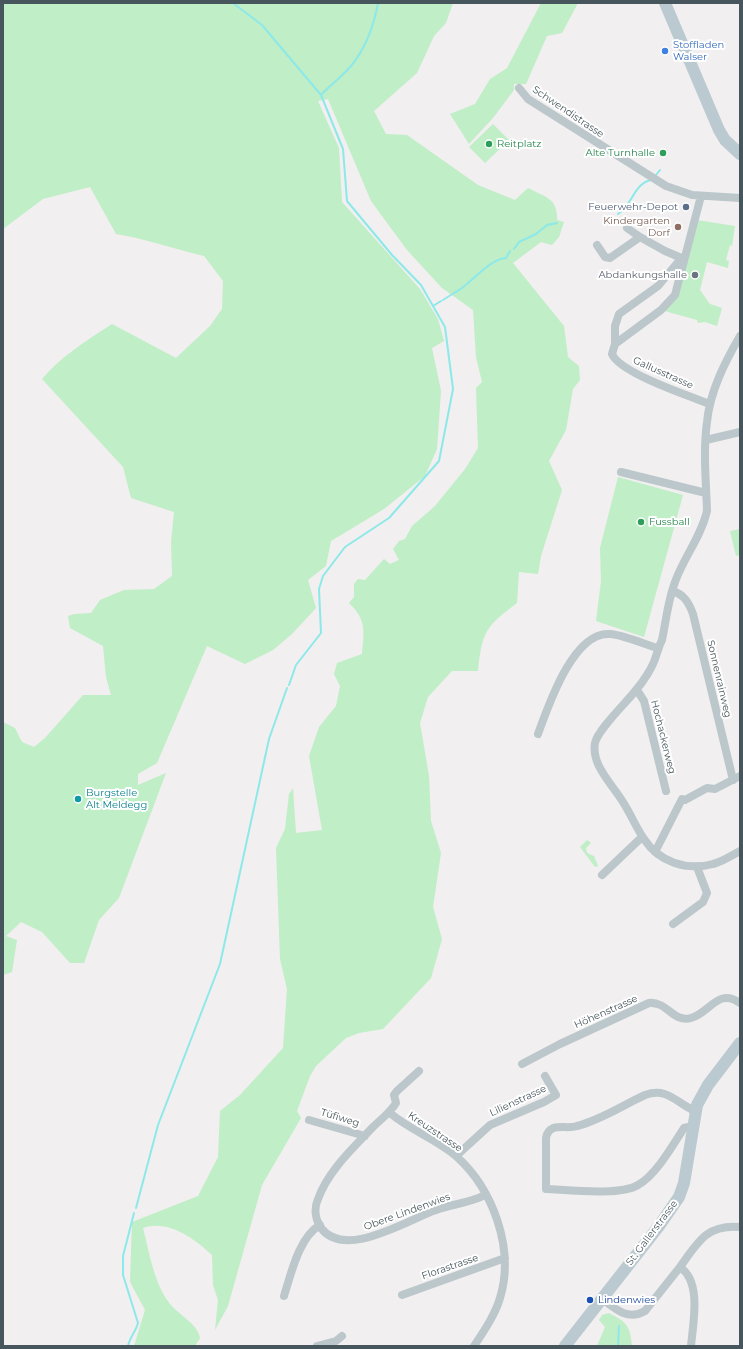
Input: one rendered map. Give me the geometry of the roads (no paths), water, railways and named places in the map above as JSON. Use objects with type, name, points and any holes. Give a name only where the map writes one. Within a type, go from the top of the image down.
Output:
[{"type":"street","points":[[665,3],[719,130],[725,140],[738,149]]},
{"type":"street","name":"Schwendistrasse","points":[[519,88],[528,99],[666,186],[688,194],[740,198]]},
{"type":"street","points":[[615,344],[672,299],[685,263],[684,259],[701,196]]},
{"type":"street","points":[[628,228],[640,237],[665,251],[684,259]]},
{"type":"street","points":[[597,245],[605,256],[610,258],[640,237]]},
{"type":"street","points":[[615,344],[615,326],[619,314],[658,286],[679,261],[684,259]]},
{"type":"street","points":[[740,336],[725,363],[710,404],[706,440],[705,520],[699,537],[681,568],[672,591],[662,640],[657,648],[656,656],[637,690],[601,732],[596,741],[595,747],[601,768],[629,810],[642,837],[655,852],[672,862],[697,867],[713,864],[740,851]]},
{"type":"street","name":"Gallusstrasse","points":[[615,344],[612,354],[621,365],[668,388],[710,404]]},
{"type":"street","points":[[706,440],[740,432]]},
{"type":"street","points":[[621,472],[706,493]]},
{"type":"street","name":"Sonnenrainweg","points":[[672,591],[687,600],[693,614],[736,778]]},
{"type":"street","points":[[538,734],[558,682],[570,662],[591,640],[599,635],[610,634],[657,648]]},
{"type":"street","name":"Hochackerweg","points":[[637,690],[644,701],[666,791]]},
{"type":"street","points":[[655,852],[682,799],[685,800],[706,788],[715,790],[736,778]]},
{"type":"street","points":[[602,875],[642,837]]},
{"type":"street","points":[[673,924],[703,902],[706,897],[707,893],[697,867]]},
{"type":"street","name":"Höhenstrasse","points":[[522,1064],[560,1044],[649,1003],[657,1003],[674,1016],[686,1019],[696,1016],[725,998],[731,998],[740,1003]]},
{"type":"street","name":"St. Gallerstrasse","points":[[565,1346],[601,1298],[659,1226],[678,1197],[684,1183],[695,1111],[708,1084],[740,1043]]},
{"type":"street","points":[[284,1296],[300,1248],[310,1234],[320,1225],[316,1213],[316,1204],[319,1194],[340,1164],[365,1136],[390,1113],[396,1103],[394,1094],[419,1071]]},
{"type":"street","name":"Lilienstrasse","points":[[456,1156],[490,1125],[544,1102],[556,1095],[545,1076]]},
{"type":"street","points":[[693,1126],[685,1126],[648,1177],[633,1188],[618,1191],[546,1189],[546,1134],[554,1127],[579,1126],[633,1100],[656,1092],[666,1094],[695,1111]]},
{"type":"street","name":"Kreuzstrasse","points":[[390,1113],[403,1124],[456,1156],[472,1174],[485,1196],[498,1226],[505,1258],[505,1277],[500,1298],[488,1324],[474,1346]]},
{"type":"street","name":"Tüfiweg","points":[[309,1120],[365,1136]]},
{"type":"street","name":"Obere Lindenwies","points":[[320,1225],[332,1238],[343,1241],[355,1240],[371,1237],[437,1209],[485,1196]]},
{"type":"street","points":[[601,1298],[618,1311],[628,1315],[645,1311],[700,1240],[710,1231],[740,1227]]},
{"type":"street","name":"Florastrasse","points":[[402,1294],[505,1258]]},
{"type":"street","points":[[680,1267],[691,1278],[694,1297],[692,1346]]},
{"type":"street","points":[[317,1346],[336,1341],[342,1336]]},
{"type":"waterway","points":[[233,3],[262,25],[321,95],[343,149],[347,201],[392,255],[421,285],[445,327],[453,389],[439,461],[389,518],[345,547],[323,576],[319,589],[321,633],[296,665],[289,685]]},
{"type":"waterway","points":[[321,95],[347,70],[361,52],[374,20],[378,3]]},
{"type":"waterway","points":[[656,175],[660,170]]},
{"type":"waterway","points":[[618,214],[627,205],[640,186],[651,180]]},
{"type":"waterway","points":[[514,249],[519,242],[536,234],[547,225],[557,223]]},
{"type":"waterway","points":[[443,300],[462,288],[489,265],[506,258],[510,251]]},
{"type":"waterway","points":[[433,306],[441,301]]},
{"type":"waterway","points":[[136,1208],[158,1125],[220,964],[269,739],[287,688]]},
{"type":"waterway","points":[[128,1346],[138,1323],[123,1275],[123,1256],[134,1213]]},
{"type":"waterway","points":[[618,1346],[619,1326]]},
{"type":"place","name":"Stoffladen Walser","points":[[665,51]]},
{"type":"place","name":"Reitplatz","points":[[489,144]]},
{"type":"place","name":"Alte Turnhalle","points":[[663,153]]},
{"type":"place","name":"Feuerwehr-Depot","points":[[686,207]]},
{"type":"place","name":"Kindergarten Dorf","points":[[678,227]]},
{"type":"place","name":"Abdankungshalle","points":[[695,275]]},
{"type":"place","name":"Fussball","points":[[641,522]]},
{"type":"place","name":"Burgstelle Alt Meldegg","points":[[78,799]]},
{"type":"place","name":"Lindenwies","points":[[590,1300]]}]
